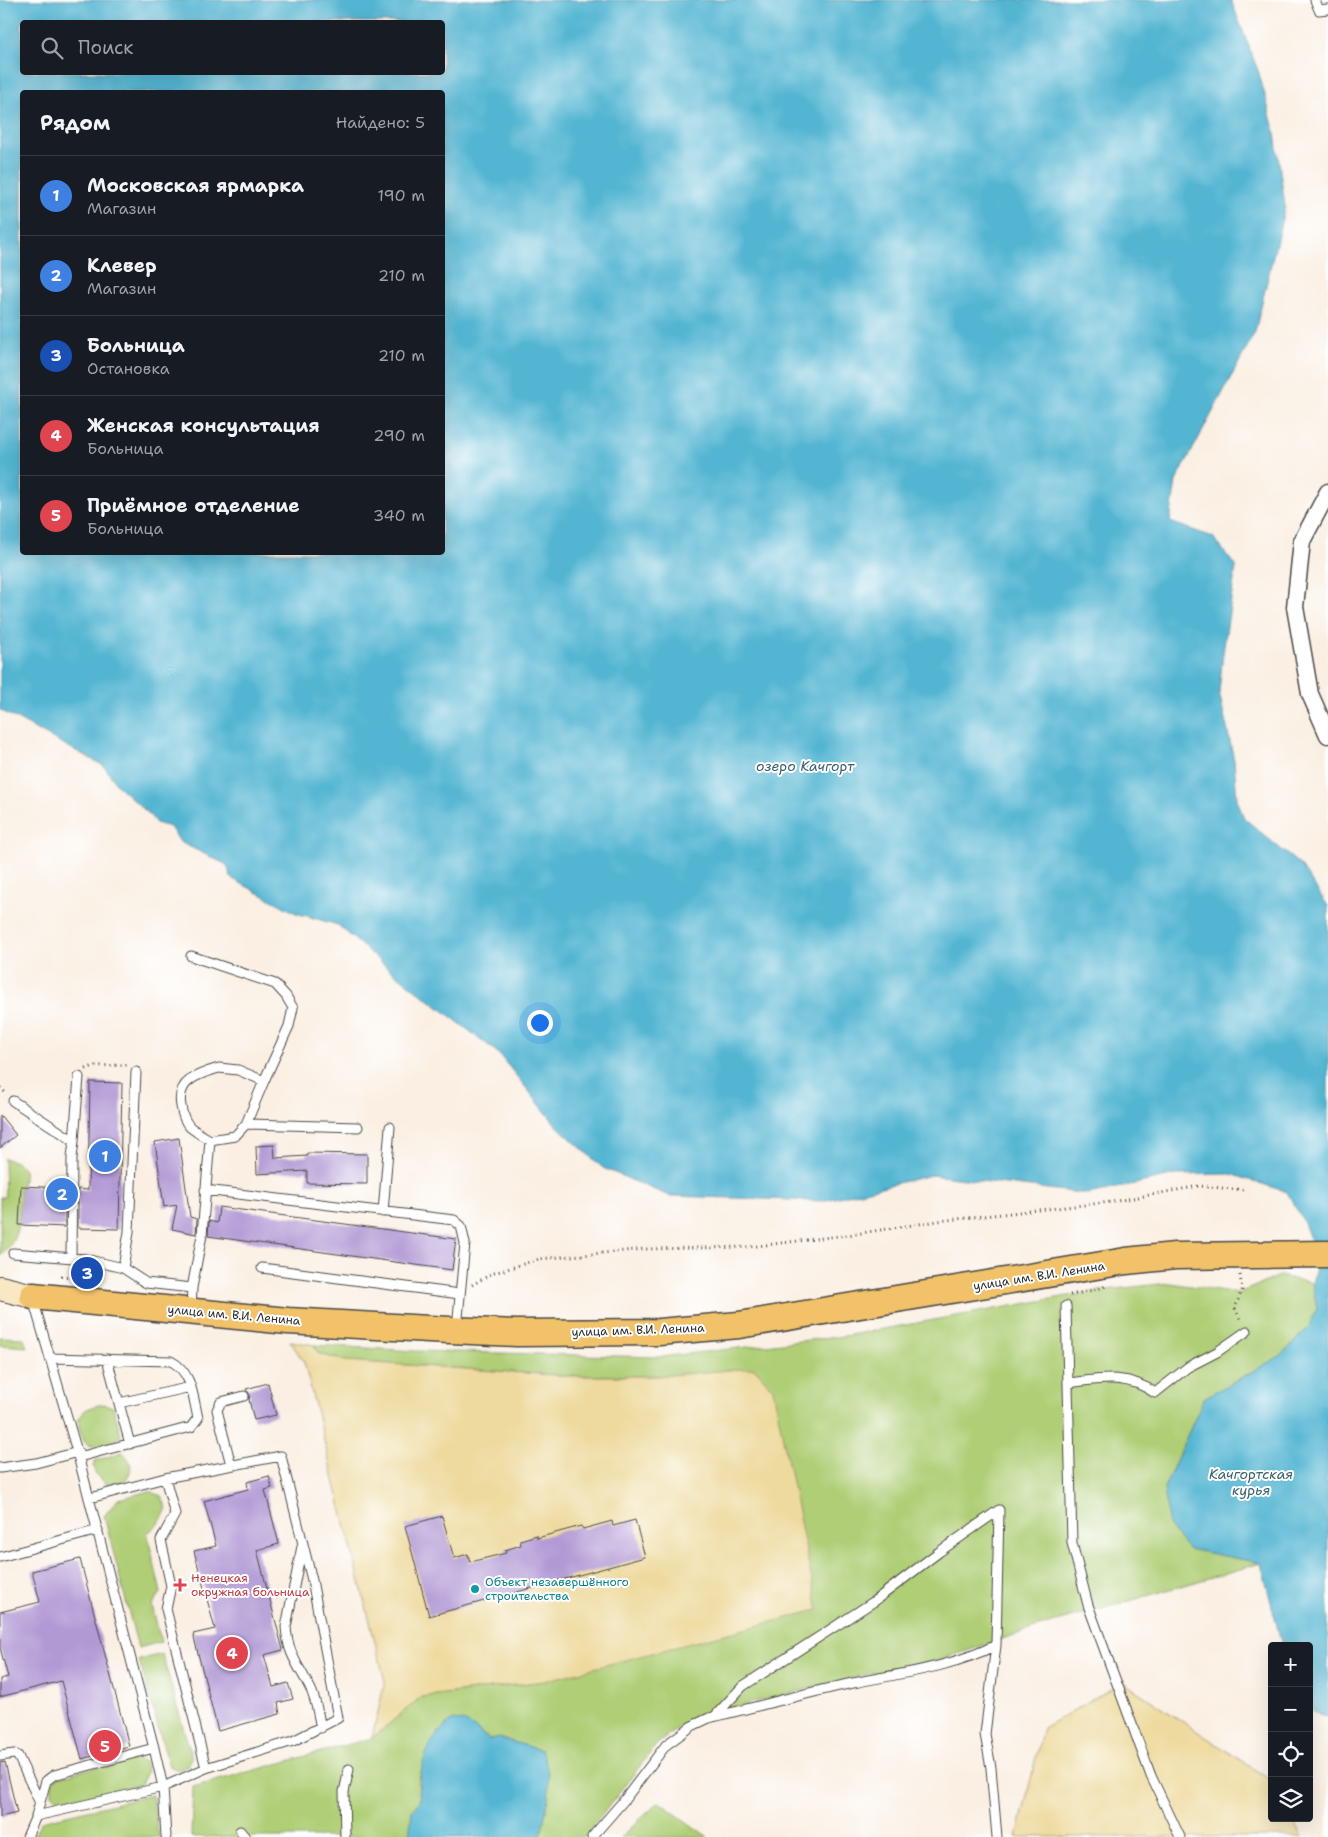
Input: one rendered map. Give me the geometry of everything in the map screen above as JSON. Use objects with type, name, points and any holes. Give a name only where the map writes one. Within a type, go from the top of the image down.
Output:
[{"type":"main road","name":"улица им. В.И. Ленина","points":[[33,1296],[192,1300],[288,1321],[456,1330],[590,1333],[659,1332],[730,1325],[1126,1261],[1174,1256],[1239,1261],[1328,1254]]},
{"type":"main road","points":[[0,1288],[33,1296]]},
{"type":"main road","points":[[0,1294],[33,1296]]},
{"type":"street","points":[[1328,492],[1302,540],[1294,607],[1310,694],[1328,735]]},
{"type":"lane","points":[[1315,0],[1319,10],[1328,9]]},
{"type":"lane","points":[[191,956],[275,984],[286,996],[293,1008],[290,1026],[246,1124],[235,1136],[210,1140],[189,1126],[182,1114],[180,1100],[182,1089],[187,1081],[198,1074],[219,1068],[238,1070],[264,1081]]},
{"type":"lane","points":[[123,1268],[129,1232],[136,1072]]},
{"type":"lane","points":[[71,1258],[72,1158],[79,1077]]},
{"type":"lane","points":[[13,1101],[74,1140]]},
{"type":"lane","points":[[246,1124],[358,1127]]},
{"type":"lane","points":[[383,1212],[390,1127]]},
{"type":"lane","points":[[13,1253],[71,1258],[123,1268],[146,1283],[192,1300],[202,1235],[210,1140]]},
{"type":"lane","points":[[206,1190],[454,1220],[461,1226],[465,1243],[456,1330]]},
{"type":"lane","points":[[262,1268],[460,1294]]},
{"type":"lane","points":[[33,1296],[90,1498],[154,1748],[163,1787],[166,1837]]},
{"type":"lane","points":[[1066,1306],[1072,1543],[1088,1605],[1150,1776],[1180,1837]]},
{"type":"lane","points":[[1068,1383],[1112,1378],[1142,1384],[1155,1393],[1188,1367],[1217,1352],[1247,1331]]},
{"type":"lane","points":[[0,1468],[36,1463],[130,1444],[191,1427],[198,1418],[189,1378],[182,1366],[172,1361],[50,1358]]},
{"type":"lane","points":[[107,1359],[130,1444]]},
{"type":"lane","points":[[119,1403],[191,1387]]},
{"type":"lane","points":[[231,1466],[217,1410],[221,1402],[244,1396]]},
{"type":"lane","points":[[36,1816],[163,1787],[206,1768],[293,1741],[338,1718],[303,1543],[281,1456],[166,1478],[90,1498]]},
{"type":"lane","points":[[166,1478],[176,1514],[161,1540],[171,1586],[166,1609],[206,1768]]},
{"type":"lane","points":[[714,1716],[743,1686],[872,1602],[999,1510],[996,1645],[985,1734],[991,1768],[997,1837]]},
{"type":"lane","points":[[0,1557],[98,1530]]},
{"type":"lane","points":[[303,1543],[286,1627],[287,1638],[296,1666],[310,1687],[321,1728]]},
{"type":"lane","points":[[592,1837],[626,1799],[666,1745],[692,1726],[714,1716],[853,1683],[926,1670],[977,1654],[996,1645]]},
{"type":"lane","points":[[27,1837],[36,1816],[46,1782],[54,1775],[154,1748]]},
{"type":"lane","points":[[0,1756],[14,1754],[18,1756],[40,1803]]},
{"type":"lane","points":[[345,1837],[344,1792],[349,1769]]},
{"type":"path","points":[[79,1077],[86,1069],[94,1066],[128,1065],[136,1072]]},
{"type":"path","points":[[460,1294],[491,1274],[539,1259],[645,1249],[748,1246],[855,1234],[938,1221],[1111,1202],[1199,1186],[1244,1190]]},
{"type":"path","points":[[1239,1261],[1242,1290],[1235,1308],[1247,1331]]},
{"type":"path","points":[[54,1275],[104,1281]]},
{"type":"path","points":[[1066,1306],[1068,1295],[1103,1288],[1110,1277]]},
{"type":"green space","points":[[4,1158],[21,1165],[25,1174],[21,1188],[16,1234],[7,1249],[0,1256],[0,1197],[5,1197]]},
{"type":"green space","points":[[1280,1276],[1312,1283],[1317,1308],[1309,1327],[1282,1355],[1204,1398],[1164,1488],[1188,1549],[1261,1563],[1032,1629],[937,1661],[881,1671],[748,1704],[685,1723],[657,1744],[585,1837],[540,1837],[547,1804],[548,1783],[545,1761],[540,1750],[500,1738],[490,1740],[476,1729],[426,1758],[418,1782],[420,1800],[412,1811],[410,1837],[191,1837],[193,1787],[372,1738],[421,1697],[544,1681],[658,1376],[569,1376],[345,1361],[318,1354],[314,1345],[415,1351],[660,1357],[844,1336],[1096,1291],[1169,1283],[1239,1293]]},
{"type":"green space","points":[[0,1337],[24,1338],[27,1347],[0,1345]]},
{"type":"green space","points":[[104,1404],[113,1407],[121,1435],[106,1445],[87,1445],[80,1431],[79,1419],[88,1409]]},
{"type":"green space","points":[[122,1452],[126,1455],[131,1466],[128,1478],[125,1482],[106,1484],[96,1474],[93,1467],[95,1461]]},
{"type":"green space","points":[[150,1491],[161,1496],[167,1508],[159,1522],[147,1533],[161,1593],[152,1605],[161,1642],[138,1648],[104,1516],[118,1499]]},
{"type":"green space","points":[[162,1654],[192,1758],[188,1765],[178,1770],[169,1766],[139,1660]]},
{"type":"green space","points":[[135,1757],[144,1762],[147,1772],[141,1784],[87,1798],[56,1798],[52,1795],[52,1781],[58,1777]]},
{"type":"green space","points":[[152,1795],[159,1837],[34,1837],[41,1821]]},
{"type":"green space","points":[[659,1802],[708,1837],[621,1837]]},
{"type":"sand","points":[[290,1341],[314,1345],[319,1354],[345,1361],[569,1376],[658,1376],[754,1368],[773,1389],[818,1610],[544,1681],[421,1697],[372,1738],[385,1681],[304,1362]]},
{"type":"sand","points":[[1123,1682],[1268,1778],[1268,1822],[1294,1822],[1303,1837],[1017,1837],[1043,1728]]},
{"type":"water","name":"озеро Качгорт","points":[[0,0],[1231,0],[1259,73],[1275,133],[1285,206],[1255,332],[1176,481],[1170,522],[1213,537],[1236,567],[1219,692],[1234,760],[1237,799],[1244,818],[1301,866],[1328,906],[1328,1716],[1313,1711],[1313,1642],[1281,1642],[1261,1563],[1188,1549],[1169,1527],[1164,1488],[1204,1398],[1282,1355],[1309,1327],[1317,1308],[1312,1283],[1318,1260],[1304,1223],[1287,1192],[1231,1174],[1176,1175],[1089,1194],[931,1175],[822,1201],[669,1196],[603,1168],[557,1126],[497,1052],[390,970],[338,925],[296,913],[231,878],[227,865],[180,842],[170,827],[156,823],[148,813],[118,786],[104,766],[0,710]]},
{"type":"water","points":[[454,1720],[466,1722],[490,1740],[499,1738],[541,1750],[548,1772],[549,1783],[540,1837],[409,1837],[412,1811],[420,1800],[420,1777],[426,1755],[437,1735]]},
{"type":"building","points":[[90,1082],[122,1083],[119,1229],[78,1228],[78,1189],[88,1190]]},
{"type":"building","points":[[0,1115],[16,1135],[0,1148]]},
{"type":"building","points":[[179,1138],[190,1217],[197,1219],[196,1234],[172,1229],[177,1205],[164,1207],[155,1142]]},
{"type":"building","points":[[274,1145],[275,1158],[307,1156],[307,1153],[367,1154],[367,1184],[307,1183],[307,1171],[257,1174],[256,1146]]},
{"type":"building","points":[[21,1186],[65,1188],[65,1227],[19,1225]]},
{"type":"building","points":[[219,1207],[456,1239],[452,1270],[208,1236],[209,1221],[217,1223]]},
{"type":"building","points":[[268,1383],[276,1415],[254,1420],[249,1400],[250,1395],[246,1389]]},
{"type":"building","points":[[269,1476],[272,1488],[265,1490],[279,1544],[257,1550],[283,1650],[264,1655],[273,1687],[288,1683],[293,1699],[278,1703],[280,1714],[218,1731],[193,1634],[215,1629],[194,1551],[216,1546],[204,1501],[248,1489],[247,1482]]},
{"type":"building","name":"Объект незавершённого строительства","points":[[442,1516],[454,1558],[468,1554],[470,1562],[506,1553],[505,1550],[521,1545],[520,1540],[537,1535],[537,1538],[581,1526],[583,1529],[612,1521],[613,1526],[635,1520],[645,1557],[429,1616],[405,1526]]},
{"type":"building","points":[[80,1559],[129,1746],[82,1759],[61,1681],[0,1697],[0,1679],[8,1677],[0,1648],[0,1612],[40,1602],[32,1571]]},
{"type":"building","points":[[5,1762],[17,1813],[0,1817],[0,1763]]},
{"type":"place","name":"Московская ярмарка","points":[[105,1156]]},
{"type":"place","name":"Клевер","points":[[62,1194]]},
{"type":"place","name":"Больница","points":[[87,1273]]},
{"type":"place","name":"Ненецкая окружная больница","points":[[180,1585]]},
{"type":"place","name":"Объект незавершённого строительства","points":[[475,1589]]},
{"type":"place","name":"Женская консультация","points":[[232,1653]]},
{"type":"place","name":"Приёмное отделение","points":[[105,1746]]},
{"type":"water label","name":"Качгортская курья","points":[[1251,1482]]}]
